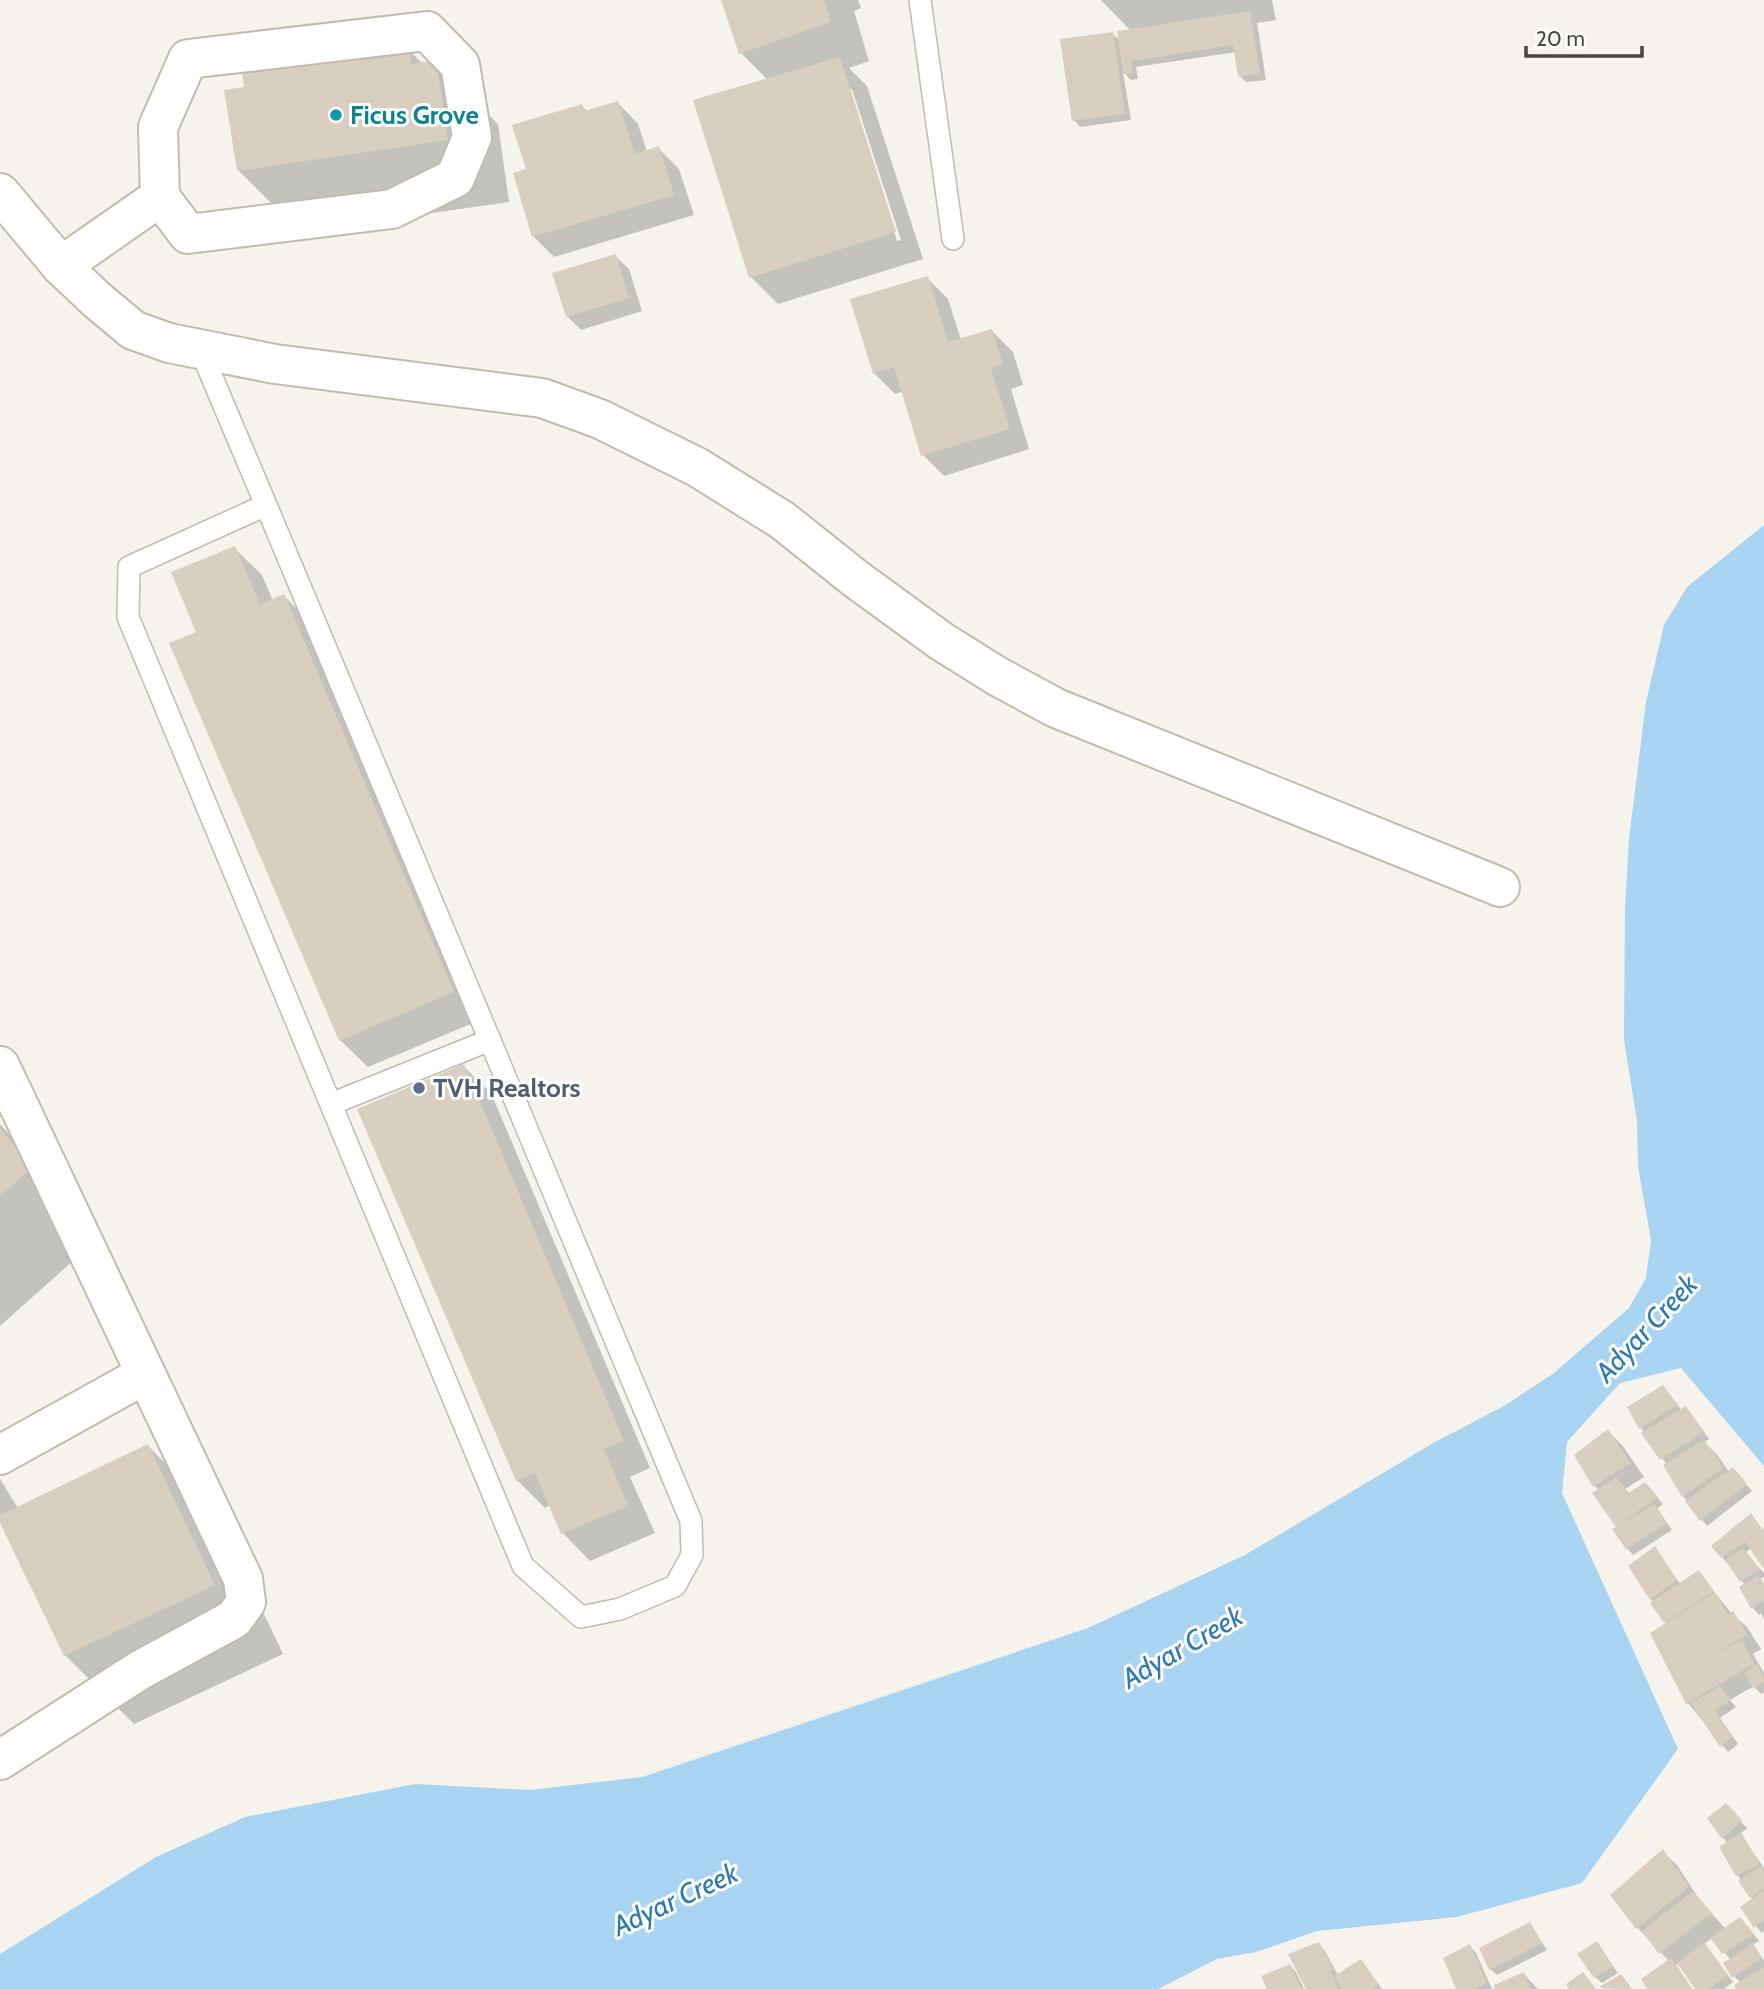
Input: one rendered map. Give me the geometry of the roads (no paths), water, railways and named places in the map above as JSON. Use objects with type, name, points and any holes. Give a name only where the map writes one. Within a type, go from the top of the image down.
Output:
[{"type":"street","points":[[427,31],[460,65],[472,137],[455,178],[391,209],[188,234],[160,197],[158,127],[188,60],[427,31]]},
{"type":"street","points":[[0,193],[61,265],[133,330],[169,343],[275,365],[542,398],[600,419],[697,467],[772,513],[941,641],[997,677],[1056,708],[1500,887]]},
{"type":"street","points":[[61,265],[160,197]]},
{"type":"street","points":[[0,1066],[243,1578],[246,1602],[234,1619],[140,1670],[0,1760]]},
{"type":"street","points":[[0,1455],[146,1374]]},
{"type":"lane","points":[[920,0],[953,239]]},
{"type":"lane","points":[[200,349],[266,505],[691,1521],[692,1555],[675,1586],[620,1609],[581,1617],[523,1566],[128,617],[129,566],[266,505]]},
{"type":"lane","points":[[331,1104],[490,1040]]},
{"type":"water","name":"Adyar Creek","points":[[1764,525],[1764,1466],[1681,1368],[1620,1383],[1567,1442],[1562,1493],[1678,1749],[1582,1883],[1457,1917],[1317,1931],[1256,1952],[1217,1959],[1158,1989],[0,1989],[0,1954],[156,1857],[245,1817],[415,1784],[530,1790],[642,1777],[1088,1628],[1245,1555],[1435,1442],[1504,1406],[1554,1373],[1629,1308],[1646,1278],[1651,1240],[1638,1167],[1637,1121],[1624,1040],[1625,909],[1629,839],[1646,702],[1664,625],[1687,587]]},
{"type":"place","name":"Ficus Grove","points":[[336,115]]},
{"type":"place","name":"TVH Realtors","points":[[419,1088]]}]
